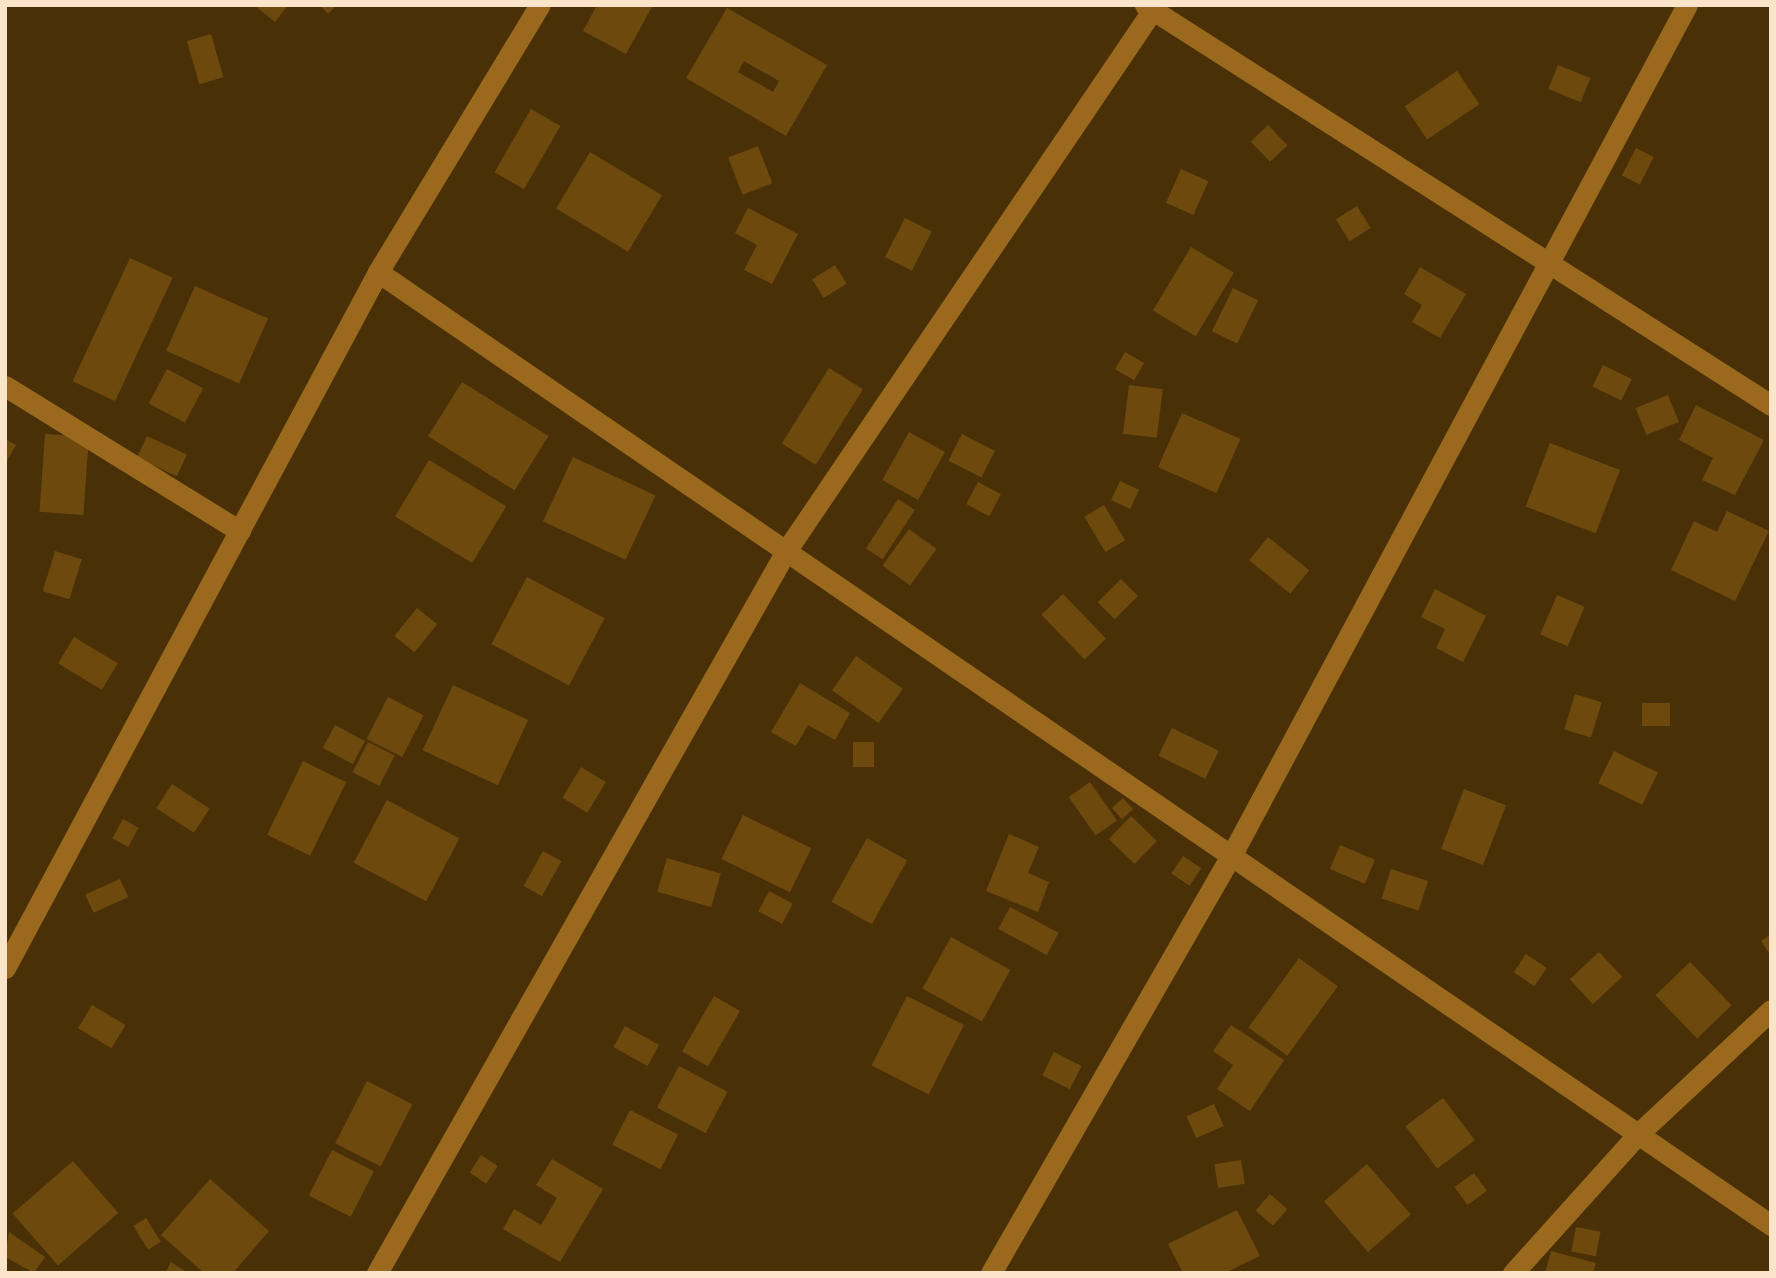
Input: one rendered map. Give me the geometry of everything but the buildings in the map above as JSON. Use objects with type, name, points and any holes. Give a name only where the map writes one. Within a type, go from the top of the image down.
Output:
[{"type":"street","points":[[5,968],[378,272],[540,5]]},
{"type":"street","points":[[991,1273],[1231,856],[1688,5]]},
{"type":"street","points":[[377,1273],[786,551],[1152,7],[1771,405]]},
{"type":"street","points":[[378,272],[1771,1225]]},
{"type":"street","points":[[5,386],[240,531]]},
{"type":"street","points":[[1513,1273],[1638,1134],[1771,1010]]}]
